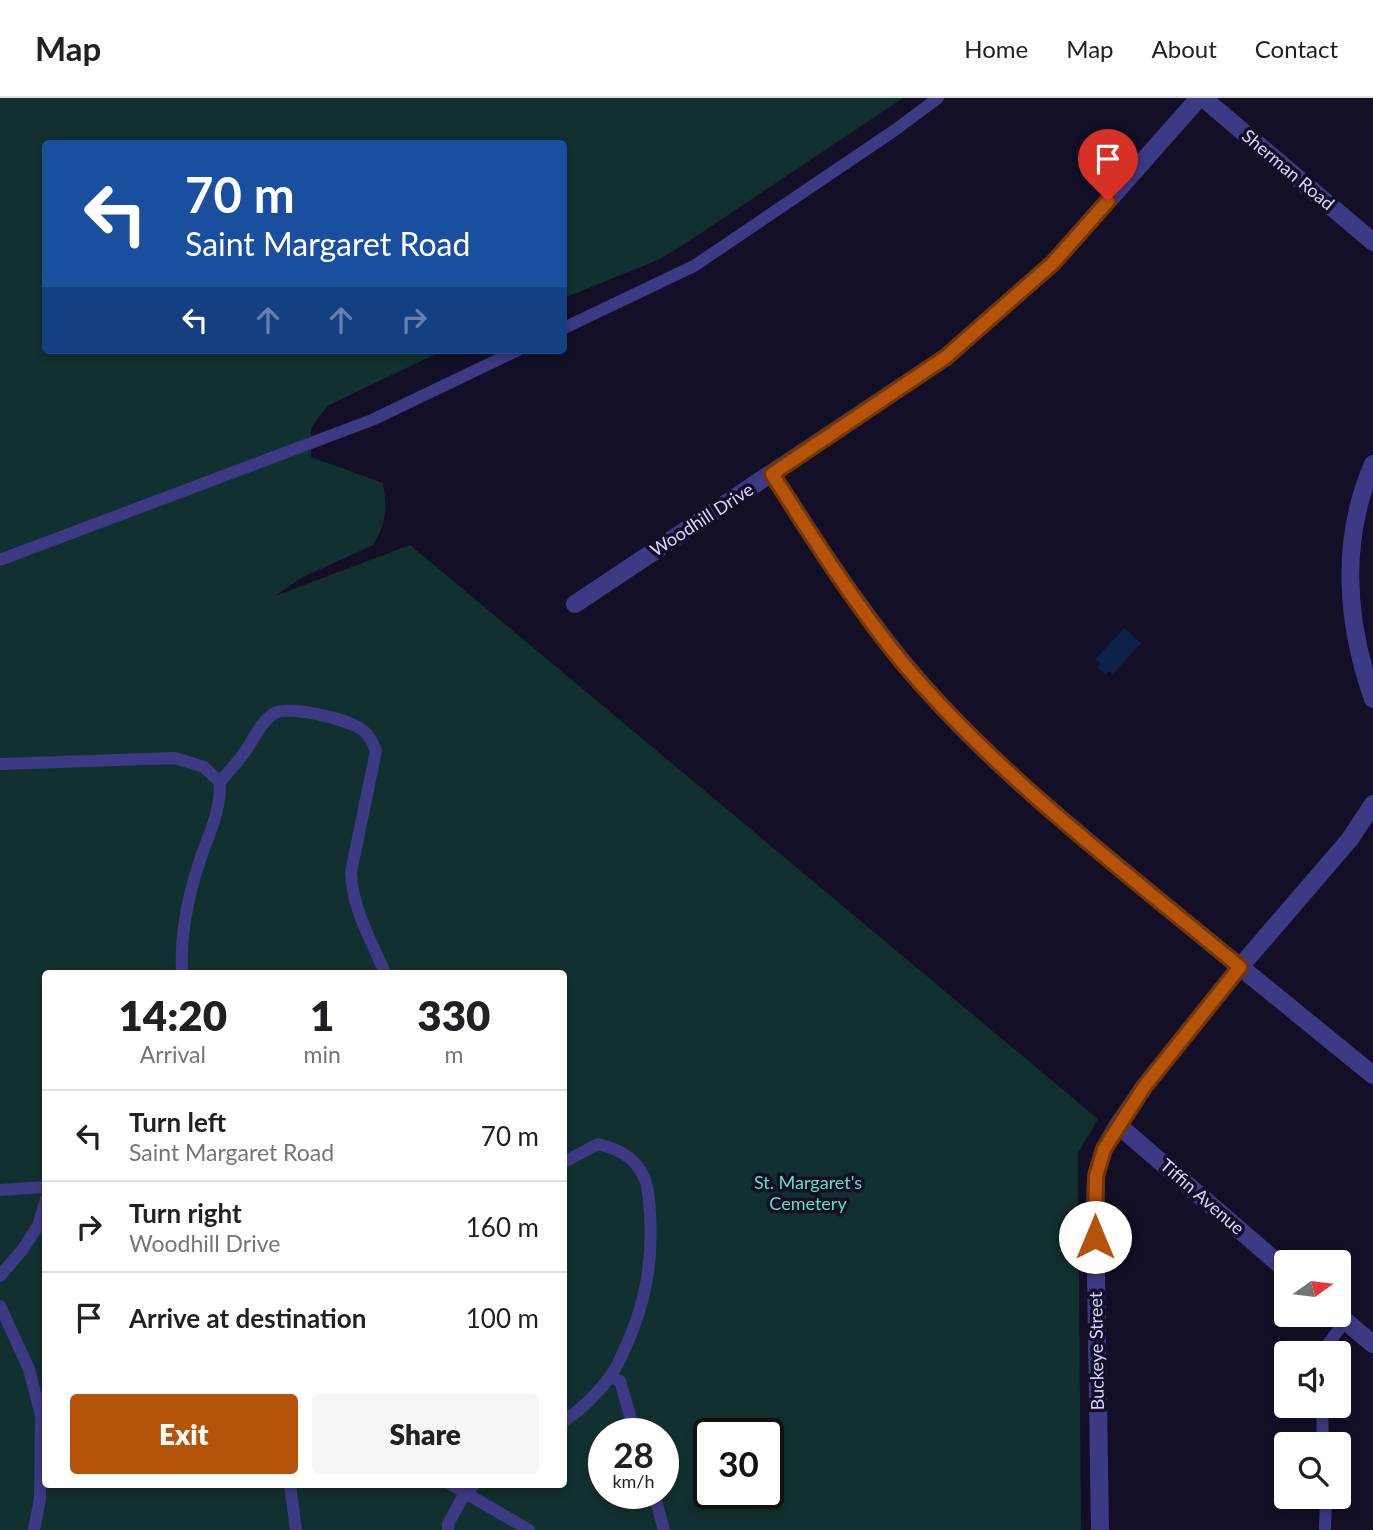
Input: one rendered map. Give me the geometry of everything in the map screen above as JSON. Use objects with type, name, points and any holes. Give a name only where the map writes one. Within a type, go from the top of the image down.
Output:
[{"type":"street","name":"Sherman Road","points":[[1201,98],[1373,242]]},
{"type":"street","name":"Woodhill Drive","points":[[575,604],[946,357],[1053,263],[1201,98]]},
{"type":"street","points":[[1373,464],[1356,512],[1349,591],[1356,636],[1373,699]]},
{"type":"street","points":[[772,474],[860,607],[902,662],[948,713],[1060,819],[1373,1075]]},
{"type":"street","name":"Buckeye Street","points":[[1100,1530],[1096,1176],[1104,1149],[1144,1087],[1240,967],[1350,839],[1373,804]]},
{"type":"street","name":"Tiffin Avenue","points":[[1118,1125],[1274,1260]]},
{"type":"street","points":[[1351,1326],[1373,1344]]},
{"type":"lane","points":[[567,327],[694,266],[938,98]]},
{"type":"lane","points":[[0,560],[372,420],[510,354]]},
{"type":"lane","points":[[182,970],[187,908],[220,806],[220,782],[245,752],[259,727],[275,712],[291,710],[335,719],[361,729],[370,737],[376,751],[351,872],[351,887],[354,902],[385,970]]},
{"type":"lane","points":[[0,764],[175,758],[204,768],[220,782]]},
{"type":"lane","points":[[567,1160],[598,1144],[618,1149],[633,1162],[645,1178],[651,1235],[650,1269],[642,1307],[620,1360],[610,1377],[567,1419]]},
{"type":"lane","points":[[0,1190],[42,1187]]},
{"type":"lane","points":[[0,1276],[23,1249],[38,1226],[42,1212]]},
{"type":"lane","points":[[0,1306],[29,1369],[42,1413]]},
{"type":"lane","points":[[610,1377],[620,1381],[631,1418]]},
{"type":"lane","points":[[34,1530],[40,1499],[42,1444]]},
{"type":"lane","points":[[291,1488],[296,1530]]},
{"type":"lane","points":[[457,1488],[528,1530]]},
{"type":"lane","points":[[448,1530],[448,1524],[471,1488]]},
{"type":"lane","points":[[658,1509],[664,1530]]},
{"type":"lane","points":[[1325,1509],[1325,1530]]},
{"type":"green space","name":"St. Margaret's Cemetery","points":[[0,98],[903,98],[658,260],[567,297],[567,140],[42,140],[42,354],[436,354],[327,406],[311,428],[311,457],[383,483],[383,522],[373,545],[301,578],[275,596],[410,545],[1098,1119],[1078,1153],[1081,1530],[0,1530]]},
{"type":"water","points":[[1124,628],[1141,643],[1113,674],[1109,671],[1106,675],[1097,667],[1100,663],[1096,659]]},
{"type":"route","points":[[1095,1237],[1096,1176],[1104,1149],[1144,1087],[1240,967],[1060,819],[948,713],[902,662],[860,607],[772,474],[946,357],[1053,263],[1108,201]]}]
